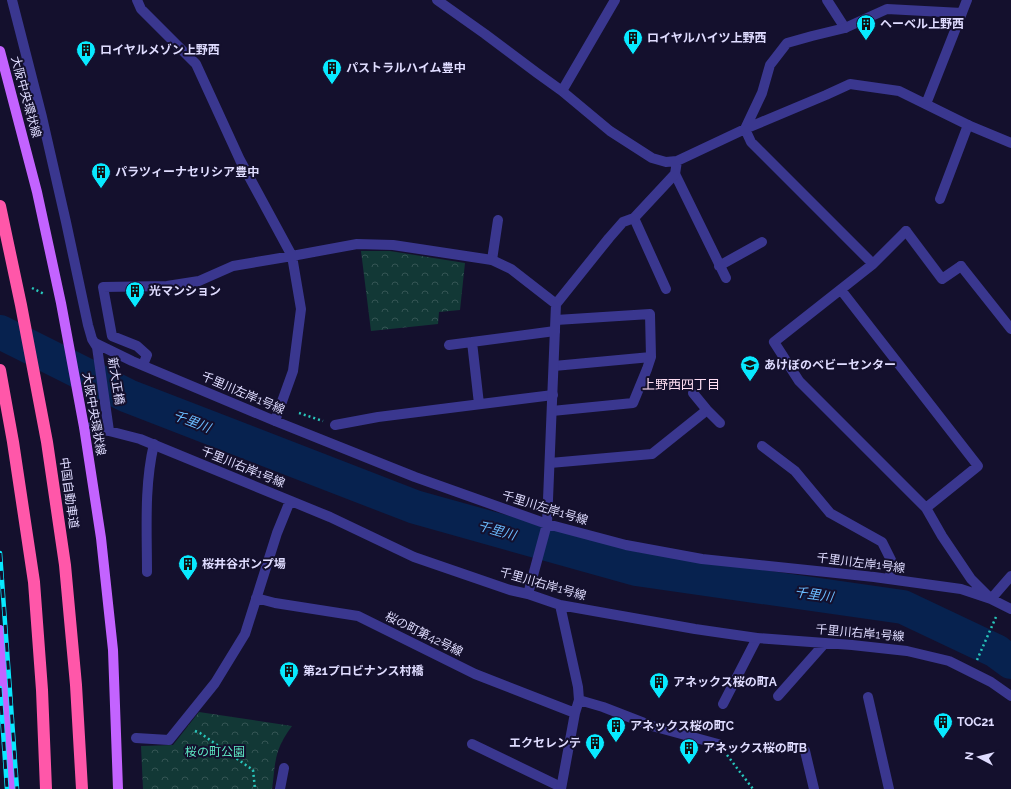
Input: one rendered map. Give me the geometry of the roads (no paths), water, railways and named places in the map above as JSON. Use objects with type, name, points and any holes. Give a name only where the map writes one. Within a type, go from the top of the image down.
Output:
[{"type":"highway","name":"中国自動車道","points":[[0,206],[21,305],[47,442],[65,564],[76,685],[82,789]]},
{"type":"highway","points":[[0,370],[13,442],[34,582],[42,690],[46,789]]},
{"type":"main road","name":"大阪中央環状線","points":[[0,51],[37,192],[84,426],[101,538],[113,650],[118,789]]},
{"type":"main road","points":[[0,630],[12,789]]},
{"type":"street","name":"新大正橋","points":[[12,0],[42,117],[88,325],[92,339],[96,345],[110,431]]},
{"type":"street","points":[[137,0],[142,9],[196,64],[240,160],[292,256],[301,309],[292,371],[275,421]]},
{"type":"street","points":[[562,91],[616,0]]},
{"type":"street","points":[[828,0],[845,28]]},
{"type":"street","points":[[926,104],[967,0]]},
{"type":"street","points":[[442,1],[562,91],[610,131],[652,158],[666,162],[677,161],[745,129],[850,84],[899,91],[1011,143]]},
{"type":"street","points":[[745,129],[762,93],[770,66],[787,43],[845,28],[887,9],[962,14]]},
{"type":"street","points":[[940,199],[968,124]]},
{"type":"street","points":[[745,129],[751,142],[873,264]]},
{"type":"street","points":[[528,594],[547,527],[556,304],[623,222],[634,218],[675,174],[677,161]]},
{"type":"street","points":[[675,174],[726,278]]},
{"type":"street","points":[[634,218],[666,289]]},
{"type":"street","points":[[492,260],[498,220]]},
{"type":"street","points":[[1011,329],[961,266],[942,279],[906,231],[873,264],[774,342],[800,381],[926,508],[942,536],[971,579],[990,599],[1011,576]]},
{"type":"street","points":[[719,266],[762,242]]},
{"type":"street","points":[[143,365],[147,355],[138,346],[112,336],[103,287],[167,286],[198,281],[233,266],[358,244],[393,245],[492,260],[511,268],[556,304]]},
{"type":"street","points":[[841,290],[978,466],[926,508]]},
{"type":"street","points":[[552,410],[633,403],[651,358],[650,314],[556,320]]},
{"type":"street","points":[[449,345],[555,331]]},
{"type":"street","points":[[472,342],[479,404]]},
{"type":"street","name":"千里川左岸1号線","points":[[96,345],[275,421],[414,477],[547,527],[626,545],[702,559],[890,579],[961,589],[990,599],[1011,609]]},
{"type":"street","points":[[554,366],[651,358]]},
{"type":"street","points":[[692,393],[706,410],[720,423]]},
{"type":"street","points":[[335,425],[378,417],[553,395]]},
{"type":"street","points":[[550,463],[652,454],[706,410]]},
{"type":"street","name":"千里川右岸1号線","points":[[84,426],[110,431],[154,444],[330,517],[414,558],[560,605],[695,629],[757,638],[825,642],[907,651],[949,661],[991,682],[1011,696]]},
{"type":"street","points":[[147,572],[147,492],[154,444]]},
{"type":"street","points":[[762,446],[795,471],[830,513],[882,542],[891,560],[890,579]]},
{"type":"street","points":[[136,738],[170,740],[215,683],[245,634],[277,533],[290,501]]},
{"type":"street","name":"桜の町第42号線","points":[[256,598],[275,603],[358,616],[475,674],[575,713]]},
{"type":"street","points":[[472,744],[561,788],[575,713],[579,700],[578,687],[560,605]]},
{"type":"street","points":[[723,704],[757,638]]},
{"type":"street","points":[[778,696],[825,642]]},
{"type":"street","points":[[868,697],[889,789]]},
{"type":"street","points":[[579,700],[603,707],[652,726],[718,744]]},
{"type":"street","points":[[805,751],[814,789]]},
{"type":"street","points":[[280,789],[284,768]]},
{"type":"waterway","name":"千里川","points":[[0,332],[128,396],[415,507],[636,569],[903,607],[996,651],[1011,662]]},
{"type":"railway","points":[[0,553],[17,789]]},
{"type":"railway","points":[[0,688],[7,789]]},
{"type":"place","name":"ヘーベル上野西","points":[[866,41]]},
{"type":"place","name":"ロイヤルハイツ上野西","points":[[633,55]]},
{"type":"place","name":"ロイヤルメゾン上野西","points":[[86,67]]},
{"type":"place","name":"パストラルハイム豊中","points":[[332,85]]},
{"type":"place","name":"パラツィーナセリシア豊中","points":[[101,189]]},
{"type":"place","name":"光マンション","points":[[135,308]]},
{"type":"place","name":"あけぼのベビーセンター","points":[[750,382]]},
{"type":"place","name":"桜井谷ポンプ場","points":[[188,581]]},
{"type":"place","name":"第21プロビナンス村橋","points":[[289,688]]},
{"type":"place","name":"アネックス桜の町A","points":[[659,699]]},
{"type":"place","name":"TOC21","points":[[943,739]]},
{"type":"place","name":"アネックス桜の町C","points":[[616,743]]},
{"type":"place","name":"エクセレンテ","points":[[595,760]]},
{"type":"place","name":"アネックス桜の町B","points":[[689,765]]},
{"type":"district","name":"上野西四丁目","points":[[681,384]]},
{"type":"park label","name":"桜の町公園","points":[[215,752]]}]
